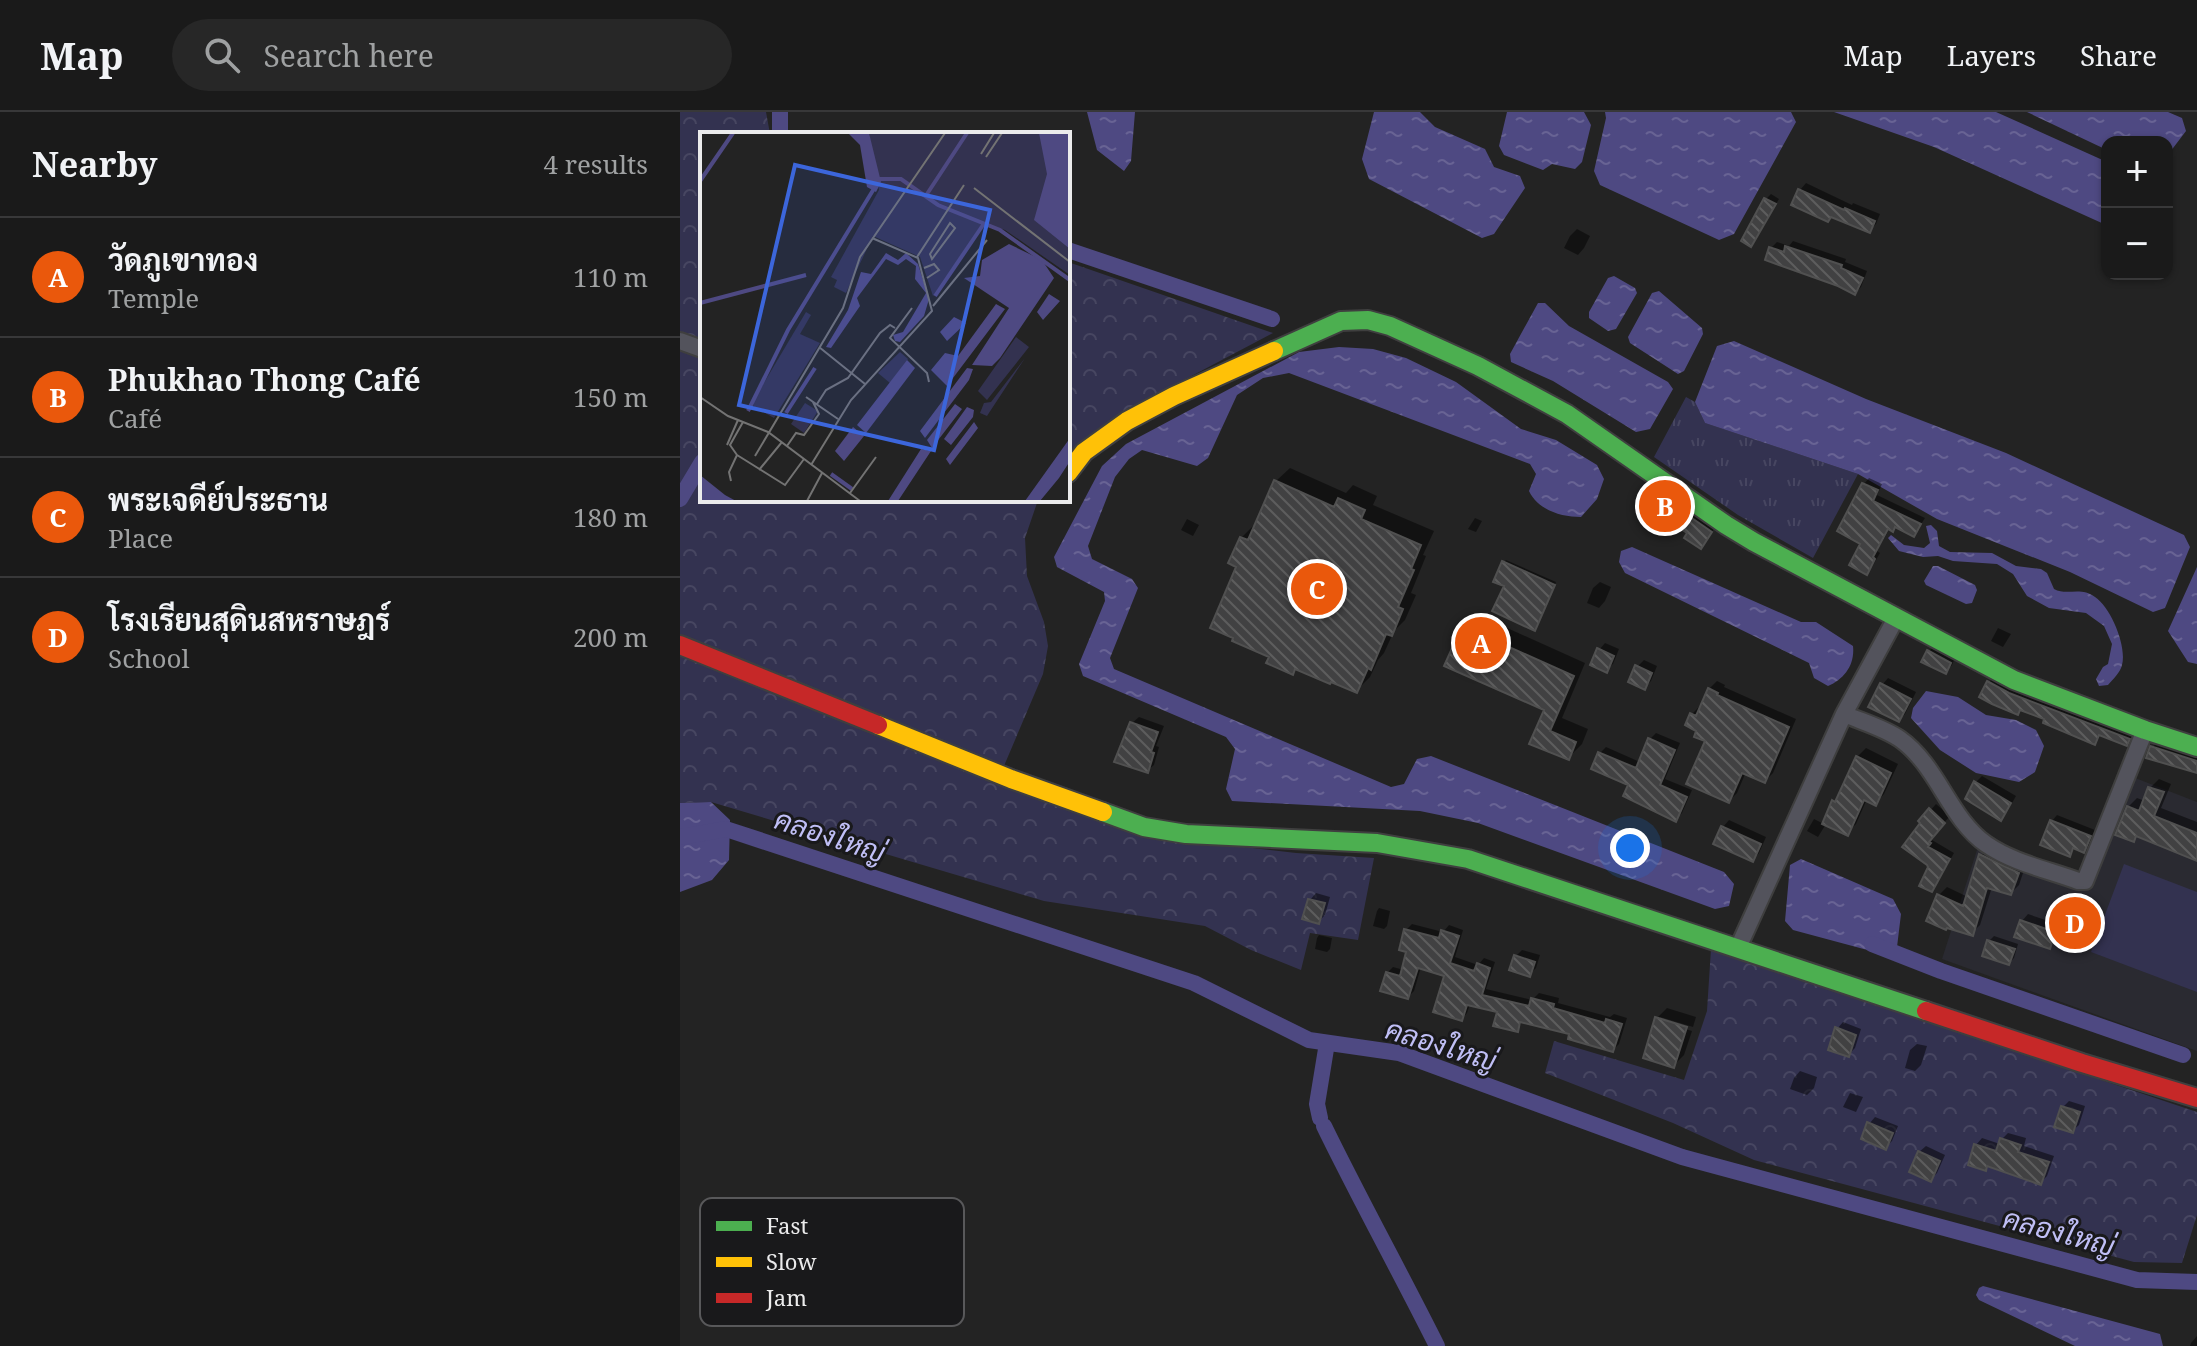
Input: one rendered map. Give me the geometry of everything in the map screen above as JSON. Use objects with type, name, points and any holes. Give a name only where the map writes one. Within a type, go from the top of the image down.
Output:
[{"type":"street","points":[[1070,470],[1084,452],[1127,421],[1174,396],[1341,321],[1368,320],[1390,326],[1478,366],[1567,414],[1726,525],[1795,565],[2014,680],[2197,747]]},
{"type":"street","points":[[680,341],[700,348]]},
{"type":"street","points":[[1738,948],[1844,714],[1896,618]]},
{"type":"street","points":[[680,645],[1011,779],[1144,827],[1186,834],[1377,843],[1468,859],[2082,1063],[2197,1098]]},
{"type":"street","points":[[1844,714],[1882,729],[1902,741],[1923,762],[1969,828],[1986,844],[2013,858],[2078,881],[2085,881],[2145,730]]},
{"type":"shaded area","points":[[2130,776],[2197,802],[2197,1051],[1942,959],[1977,850],[2088,886]]},
{"type":"green space","points":[[680,112],[766,112],[770,132],[700,132],[700,502],[1037,502],[1025,538],[1027,576],[1044,622],[1048,646],[1043,674],[998,780],[1209,843],[1374,858],[1358,940],[1310,933],[1301,970],[1251,950],[1205,926],[1044,901],[711,802],[680,803]]},
{"type":"green space","points":[[1070,263],[1273,333],[1148,399],[1070,452]]},
{"type":"green space","points":[[1686,397],[1695,402],[1705,423],[1858,474],[1813,558],[1738,515],[1654,457]]},
{"type":"green space","points":[[2124,864],[2197,892],[2197,992],[2091,952]]},
{"type":"green space","points":[[1711,949],[2197,1112],[2197,1215],[2182,1263],[2134,1262],[1754,1160],[1673,1123],[1545,1073],[1554,1041],[1684,1080],[1707,1011]]},
{"type":"water","points":[[1087,112],[1135,112],[1131,161],[1124,171],[1097,150]]},
{"type":"water","points":[[1374,112],[1420,112],[1435,127],[1485,149],[1494,167],[1520,176],[1525,188],[1494,234],[1482,238],[1369,179],[1362,159]]},
{"type":"water","points":[[1507,112],[1584,112],[1591,125],[1582,162],[1575,169],[1552,164],[1543,170],[1504,155],[1499,146]]},
{"type":"water","points":[[1605,112],[1791,112],[1796,122],[1734,234],[1719,240],[1600,185],[1594,171]]},
{"type":"water","points":[[1834,112],[1996,112],[2101,159],[2101,223],[1934,147]]},
{"type":"water","points":[[2027,112],[2168,112],[2182,118],[2186,131],[2173,148],[2173,136],[2101,136],[2101,147]]},
{"type":"water","points":[[1614,276],[1635,288],[1637,293],[1616,329],[1608,331],[1589,318],[1589,312],[1608,278]]},
{"type":"water","points":[[1659,291],[1702,328],[1703,334],[1684,371],[1678,374],[1630,343],[1628,337],[1652,293]]},
{"type":"water","points":[[1538,303],[1545,303],[1569,326],[1668,382],[1673,389],[1650,429],[1636,432],[1553,381],[1511,362],[1510,354]]},
{"type":"water","points":[[1734,341],[1866,399],[2006,453],[2184,535],[2190,547],[2165,608],[2153,612],[2070,572],[1937,519],[1858,474],[1705,423],[1695,402],[1717,346]]},
{"type":"water","points":[[1339,347],[1373,349],[1406,358],[1456,382],[1521,429],[1556,440],[1597,465],[1604,479],[1597,499],[1581,517],[1558,514],[1544,508],[1529,491],[1536,474],[1530,464],[1289,373],[1263,378],[1237,395],[1208,458],[1197,466],[1142,450],[1129,459],[1115,477],[1088,546],[1092,559],[1132,579],[1138,588],[1110,658],[1114,669],[1391,787],[1404,784],[1417,759],[1431,756],[1724,872],[1734,884],[1729,906],[1715,909],[1478,823],[1420,811],[1232,801],[1226,789],[1235,749],[1226,737],[1083,676],[1079,664],[1105,601],[1104,592],[1057,567],[1054,557],[1102,466],[1126,444],[1299,352]]},
{"type":"water","points":[[1931,525],[1937,531],[1939,546],[1950,552],[1992,553],[2016,566],[2041,569],[2047,573],[2054,589],[2085,592],[2095,597],[2112,618],[2120,638],[2123,657],[2116,676],[2108,685],[2099,686],[2096,679],[2108,664],[2112,644],[2104,626],[2086,613],[2049,608],[2027,596],[2013,574],[1997,564],[1953,561],[1938,556],[1923,557],[1899,551],[1888,538],[1891,535],[1904,545],[1924,548],[1930,543],[1926,526]]},
{"type":"water","points":[[1632,547],[1801,622],[1816,622],[1853,646],[1847,670],[1828,686],[1814,678],[1809,663],[1625,573],[1619,562],[1621,551]]},
{"type":"water","points":[[1933,566],[1975,585],[1977,590],[1972,603],[1966,604],[1926,585],[1924,581]]},
{"type":"water","points":[[2197,567],[2197,664],[2188,662],[2168,631]]},
{"type":"water","points":[[1926,691],[1958,697],[1986,715],[2016,720],[2036,730],[2044,746],[2035,772],[2019,782],[1976,773],[1940,750],[1911,718],[1913,708]]},
{"type":"water","points":[[711,802],[730,820],[729,860],[712,880],[680,892],[680,803]]},
{"type":"water","points":[[1801,859],[1893,899],[1901,914],[1897,947],[1886,955],[1793,930],[1785,921],[1790,865]]},
{"type":"water","points":[[1983,1286],[2160,1334],[2163,1346],[2075,1346],[1979,1300],[1976,1295]]},
{"type":"building","points":[[1798,189],[1875,221],[1870,233],[1831,217],[1828,222],[1791,205]]},
{"type":"building","points":[[1764,198],[1776,204],[1751,247],[1741,241]]},
{"type":"building","points":[[1785,246],[1842,265],[1841,268],[1863,278],[1855,295],[1765,260],[1769,247],[1784,252]]},
{"type":"building","points":[[1274,480],[1334,507],[1338,498],[1365,510],[1361,519],[1421,545],[1398,607],[1403,609],[1392,636],[1386,634],[1371,670],[1368,668],[1357,693],[1295,669],[1293,675],[1266,663],[1269,657],[1210,628],[1236,567],[1228,563],[1240,537],[1248,540]]},
{"type":"building","points":[[1862,483],[1878,490],[1873,501],[1921,524],[1914,537],[1895,527],[1893,532],[1888,529],[1867,575],[1849,565],[1860,544],[1837,531]]},
{"type":"building","points":[[1657,494],[1712,532],[1701,549],[1684,538],[1687,533],[1648,507]]},
{"type":"building","points":[[1502,561],[1555,585],[1535,631],[1492,611],[1504,586],[1493,582]]},
{"type":"building","points":[[1462,626],[1574,676],[1550,731],[1576,742],[1569,760],[1529,744],[1544,710],[1444,666]]},
{"type":"building","points":[[1597,648],[1614,656],[1607,673],[1590,665]]},
{"type":"building","points":[[1927,650],[1951,663],[1946,674],[1921,662]]},
{"type":"building","points":[[1635,665],[1652,673],[1645,690],[1628,682]]},
{"type":"building","points":[[1987,681],[2009,693],[2130,739],[2127,746],[2099,735],[2095,745],[2043,723],[2044,719],[2020,710],[2018,715],[1992,704],[1979,697]]},
{"type":"building","points":[[1880,683],[1911,699],[1899,722],[1868,707]]},
{"type":"building","points":[[1708,688],[1717,695],[1789,727],[1765,783],[1742,773],[1729,803],[1686,784],[1705,741],[1694,737],[1696,731],[1685,725],[1690,713],[1696,716]]},
{"type":"building","points":[[1130,722],[1158,732],[1148,773],[1114,762]]},
{"type":"building","points":[[1648,738],[1675,750],[1660,785],[1687,797],[1676,822],[1623,796],[1628,785],[1591,769],[1598,752],[1636,768]]},
{"type":"building","points":[[2150,746],[2197,761],[2197,773],[2146,758]]},
{"type":"building","points":[[1856,756],[1891,773],[1876,806],[1864,800],[1848,836],[1822,824]]},
{"type":"building","points":[[1974,781],[2011,803],[2001,821],[1965,799]]},
{"type":"building","points":[[2148,787],[2164,792],[2154,816],[2197,833],[2197,861],[2136,836],[2134,842],[2115,835],[2127,806],[2139,811]]},
{"type":"building","points":[[1929,808],[1945,823],[1928,847],[1950,859],[1932,892],[1919,886],[1927,865],[1902,847]]},
{"type":"building","points":[[2050,820],[2091,836],[2084,853],[2073,848],[2070,857],[2040,845]]},
{"type":"building","points":[[1721,826],[1761,844],[1753,862],[1713,844]]},
{"type":"building","points":[[1979,854],[2019,873],[2011,895],[1987,888],[1973,936],[1946,930],[1926,921],[1937,894],[1963,906]]},
{"type":"building","points":[[1308,899],[1325,903],[1319,924],[1302,919]]},
{"type":"building","points":[[2020,920],[2055,932],[2050,949],[2014,937]]},
{"type":"building","points":[[1404,929],[1439,938],[1441,930],[1459,936],[1450,963],[1474,971],[1477,963],[1490,968],[1482,995],[1529,1006],[1531,998],[1554,1004],[1553,1008],[1605,1023],[1606,1019],[1622,1024],[1613,1052],[1568,1039],[1569,1034],[1520,1022],[1518,1032],[1493,1026],[1497,1012],[1467,1005],[1462,1021],[1433,1012],[1444,976],[1418,968],[1408,999],[1380,991],[1386,972],[1400,976],[1406,952],[1399,950]]},
{"type":"building","points":[[1987,940],[2015,949],[2009,965],[1982,956]]},
{"type":"building","points":[[1514,955],[1535,962],[1530,977],[1509,970]]},
{"type":"building","points":[[1655,1017],[1687,1027],[1674,1068],[1643,1058]]},
{"type":"building","points":[[1835,1027],[1856,1035],[1849,1057],[1828,1050]]},
{"type":"building","points":[[2061,1106],[2080,1112],[2073,1133],[2054,1127]]},
{"type":"building","points":[[1867,1122],[1893,1133],[1886,1150],[1861,1139]]},
{"type":"building","points":[[2000,1138],[2021,1145],[2018,1152],[2049,1162],[2041,1185],[1987,1166],[1986,1171],[1968,1165],[1974,1144],[1996,1151]]},
{"type":"building","points":[[1918,1151],[1940,1161],[1931,1182],[1909,1172]]},
{"type":"waterway","points":[[780,112],[780,132]]},
{"type":"waterway","points":[[1070,251],[1272,319]]},
{"type":"waterway","points":[[680,499],[700,465]]},
{"type":"waterway","name":"คลองใหญ่","points":[[680,837],[726,829],[1194,983],[1309,1040],[1399,1053],[1682,1157],[2137,1280],[2197,1282]]},
{"type":"waterway","points":[[1872,944],[2183,1055]]},
{"type":"waterway","points":[[1320,1118],[1317,1104],[1327,1043]]},
{"type":"waterway","points":[[1324,1126],[1437,1346]]},
{"type":"traffic: fast","points":[[1274,351],[1341,321],[1368,320],[1390,326],[1478,366],[1567,414],[1754,542],[2014,680],[2197,747]]},
{"type":"traffic: fast","points":[[1103,812],[1144,827],[1186,834],[1377,843],[1468,859],[1926,1011]]},
{"type":"traffic: slow","points":[[1070,470],[1084,452],[1127,421],[1274,351]]},
{"type":"traffic: slow","points":[[878,725],[1011,779],[1103,812]]},
{"type":"traffic: jam","points":[[680,645],[878,725]]},
{"type":"traffic: jam","points":[[1926,1011],[2197,1098]]},
{"type":"place","name":"Phukhao Thong Café","points":[[1665,506]]},
{"type":"place","name":"พระเจดีย์ประธาน","points":[[1317,589]]},
{"type":"place","name":"วัดภูเขาทอง","points":[[1481,643]]},
{"type":"place","name":"โรงเรียนสุดินสหราษฎร์","points":[[2075,923]]}]
